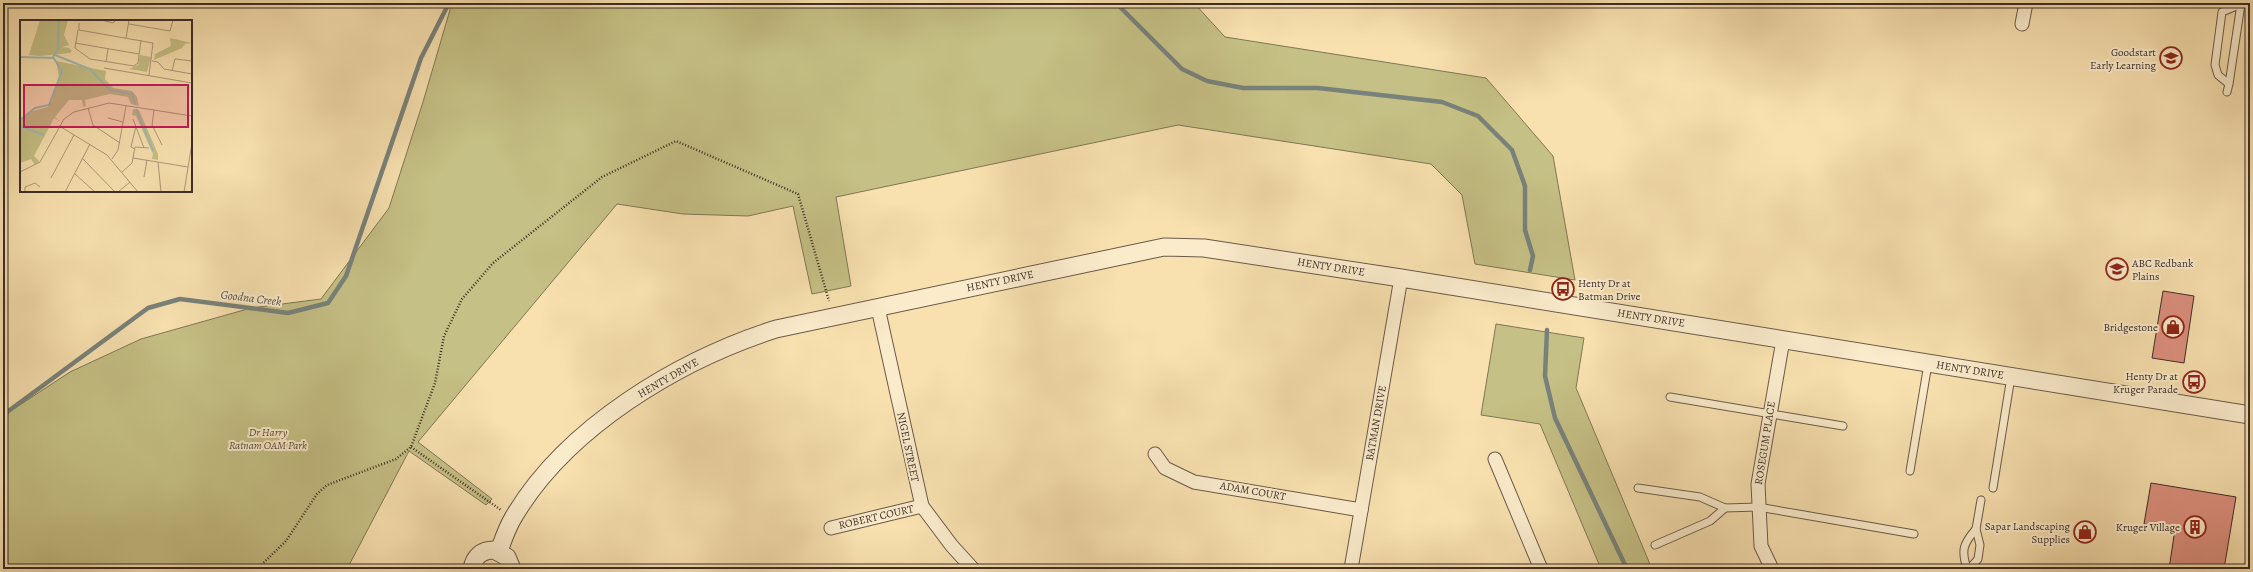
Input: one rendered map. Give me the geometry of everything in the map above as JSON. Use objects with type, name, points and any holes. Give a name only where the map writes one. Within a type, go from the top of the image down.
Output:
[{"type":"street","points":[[2022,24],[2026,3]]},
{"type":"street","name":"HENTY DRIVE","points":[[499,551],[513,518],[549,469],[624,403],[679,369],[741,341],[776,329],[1164,246],[1204,248],[1401,278],[2250,415]]},
{"type":"street","name":"BATMAN DRIVE","points":[[1351,569],[1401,278]]},
{"type":"street","name":"NIGEL STREET","points":[[878,308],[922,506],[952,546],[973,569]]},
{"type":"street","name":"ROSEGUM PLACE","points":[[1772,569],[1761,546],[1758,484],[1783,340]]},
{"type":"street","name":"ADAM COURT","points":[[1154,454],[1165,468],[1194,482],[1360,510]]},
{"type":"street","points":[[1495,459],[1538,568]]},
{"type":"street","name":"ROBERT COURT","points":[[830,528],[922,506]]},
{"type":"street","points":[[472,569],[473,563],[479,554],[488,550],[499,551],[507,557],[512,569]]},
{"type":"lane","points":[[2241,4],[2228,88],[2218,75],[2214,65],[2222,12],[2241,4]]},
{"type":"lane","points":[[1910,471],[1928,364]]},
{"type":"lane","points":[[1993,488],[2011,377]]},
{"type":"lane","points":[[1670,397],[1843,426]]},
{"type":"lane","points":[[1638,488],[1700,497],[1726,508],[1758,507],[1914,534]]},
{"type":"lane","points":[[1976,529],[1965,541],[1963,556],[1968,569],[1978,559],[1980,545],[1976,529],[1981,500]]},
{"type":"lane","points":[[1655,545],[1710,521],[1726,508]]},
{"type":"path","points":[[257,569],[286,541],[317,494],[327,485],[396,459],[412,447],[435,384],[444,336],[462,299],[493,263],[602,177],[676,141],[798,194],[826,282],[833,317]]},
{"type":"path","points":[[412,447],[513,518]]},
{"type":"green space","name":"Dr Harry Ratnam OAM Park","points":[[452,3],[1194,3],[1225,37],[1486,78],[1553,156],[1575,280],[1475,264],[1462,195],[1431,164],[1178,125],[836,197],[851,286],[812,294],[793,206],[748,216],[683,214],[617,204],[418,442],[492,499],[486,505],[409,451],[347,569],[3,569],[3,416],[70,372],[141,339],[251,308],[321,299],[389,208],[423,102]]},
{"type":"green space","points":[[1496,324],[1584,338],[1576,388],[1652,569],[1601,569],[1540,424],[1481,415]]},
{"type":"building","name":"Bridgestone","points":[[2163,291],[2194,296],[2184,363],[2152,358]]},
{"type":"building","name":"Kruger Village","points":[[2151,483],[2236,497],[2224,569],[2169,569],[2175,529],[2144,524]]},
{"type":"waterway","name":"Goodna Creek","points":[[3,415],[148,308],[180,299],[288,313],[328,303],[346,276],[421,58],[449,3]]},
{"type":"waterway","points":[[1116,3],[1182,69],[1207,81],[1243,88],[1318,88],[1442,102],[1478,116],[1512,150],[1525,186],[1525,230],[1533,256],[1530,270]]},
{"type":"waterway","points":[[1547,330],[1545,376],[1555,418],[1627,569]]},
{"type":"place","name":"Goodstart Early Learning","points":[[2171,58]]},
{"type":"place","name":"ABC Redbank Plains","points":[[2117,269]]},
{"type":"place","name":"Henty Dr at Batman Drive","points":[[1563,289]]},
{"type":"place","name":"Bridgestone","points":[[2173,327]]},
{"type":"place","name":"Henty Dr at Kruger Parade","points":[[2194,382]]},
{"type":"place","name":"Kruger Village","points":[[2195,527]]},
{"type":"place","name":"Sapar Landscaping Supplies","points":[[2085,532]]}]
